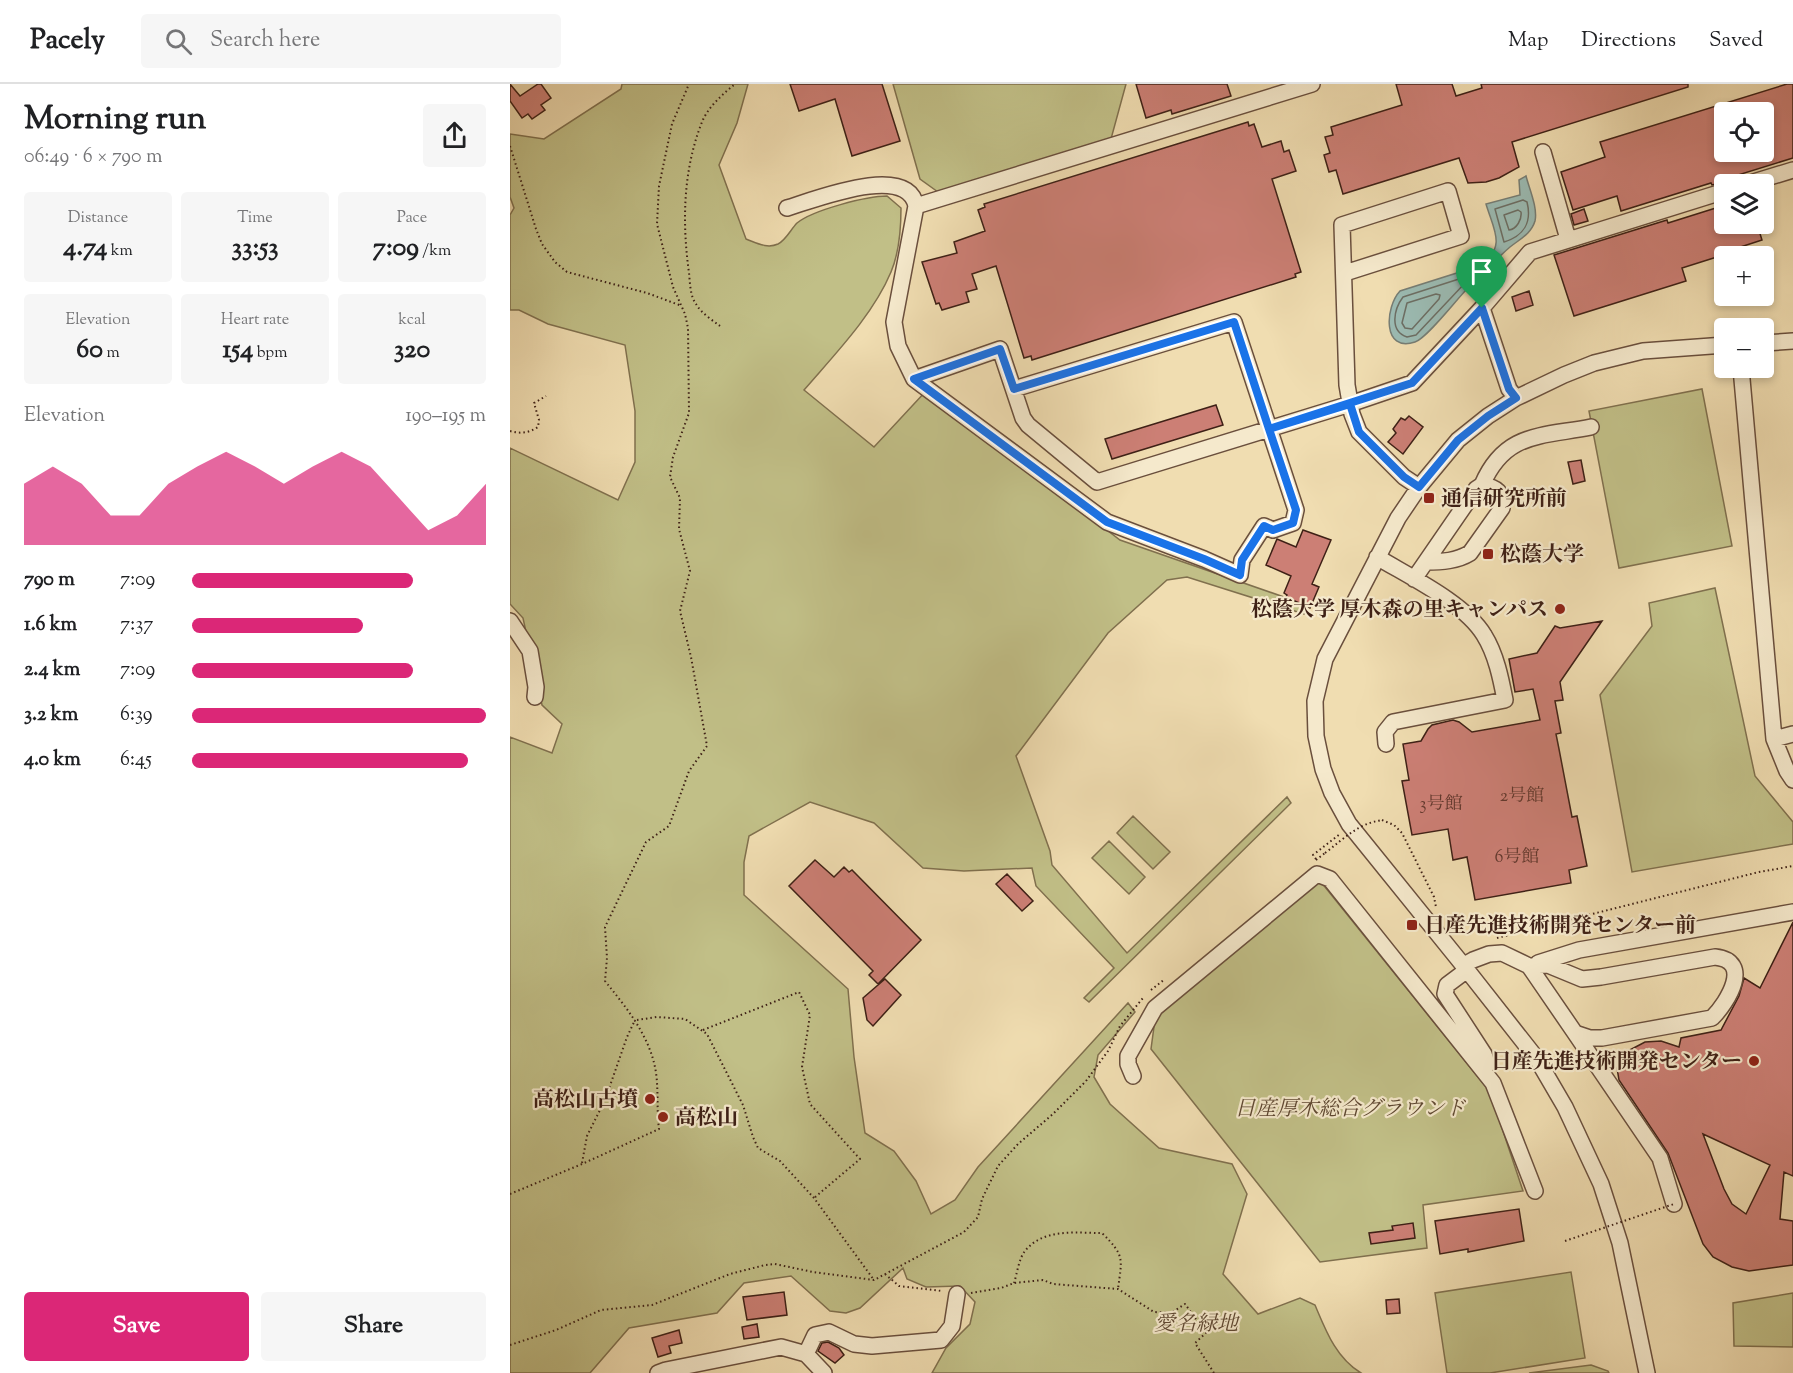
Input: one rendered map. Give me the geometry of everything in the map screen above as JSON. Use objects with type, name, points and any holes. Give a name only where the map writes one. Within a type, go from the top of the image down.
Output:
[{"type":"street","points":[[916,206],[1312,84]]},
{"type":"street","points":[[1543,152],[1568,239]]},
{"type":"street","points":[[1774,176],[1793,171]]},
{"type":"street","points":[[787,208],[867,185],[890,185],[905,189],[915,197],[916,206],[894,322],[898,346],[914,379],[1107,522],[1240,575],[1242,560],[1264,526],[1273,530],[1293,523],[1296,510],[1234,322],[1014,389]]},
{"type":"street","points":[[1345,273],[1461,236],[1448,191],[1342,225],[1347,385],[1350,404],[1359,432],[1404,477],[1419,487]]},
{"type":"street","points":[[914,379],[1000,349],[1023,418],[1028,425],[1097,482],[1412,383],[1482,308],[1530,252],[1714,194]]},
{"type":"street","points":[[1482,308],[1509,389],[1516,398]]},
{"type":"street","points":[[1774,342],[1793,340]]},
{"type":"street","points":[[1647,1373],[1625,1261],[1601,1184],[1564,1107],[1537,1059],[1349,824],[1332,793],[1323,769],[1316,736],[1315,701],[1325,659],[1398,518],[1419,487],[1458,440],[1488,416],[1516,398],[1594,363],[1643,351],[1714,346]]},
{"type":"street","points":[[1742,378],[1774,739],[1786,771],[1793,780]]},
{"type":"street","points":[[1414,579],[1476,489],[1482,485],[1490,466],[1507,448],[1518,442],[1591,427]]},
{"type":"street","points":[[1426,562],[1463,558],[1476,547],[1502,508],[1503,500],[1500,492],[1492,486],[1482,485]]},
{"type":"street","points":[[1377,557],[1468,615],[1485,635],[1500,674],[1505,700],[1393,722],[1385,732],[1386,744]]},
{"type":"street","points":[[510,621],[530,651],[536,687],[535,697]]},
{"type":"street","points":[[1774,739],[1793,734]]},
{"type":"street","points":[[1133,1076],[1128,1064],[1128,1056],[1143,1034],[1155,1008],[1317,874],[1330,879],[1493,1083],[1535,1191]]},
{"type":"street","points":[[1529,966],[1579,950],[1793,912]]},
{"type":"street","points":[[1484,1071],[1487,1064],[1484,1054],[1445,994],[1448,985],[1473,960],[1489,954],[1502,953],[1529,966],[1548,965],[1582,979],[1715,957],[1726,958],[1735,967],[1737,976],[1726,999],[1712,1018],[1602,1038],[1590,1038],[1575,1032]]},
{"type":"street","points":[[1529,966],[1660,1158],[1674,1204]]},
{"type":"street","points":[[806,1354],[816,1335],[830,1332],[854,1344],[872,1346],[941,1340],[952,1326],[957,1294]]},
{"type":"street","points":[[658,1373],[781,1347],[806,1354],[824,1373]]},
{"type":"path","points":[[510,1194],[658,1130],[657,1082],[652,1054],[635,1020],[605,981],[607,958],[604,927],[646,842],[669,826],[689,771],[707,746],[680,611],[690,571],[679,529],[680,498],[670,477],[673,457],[689,413],[688,328],[682,306],[673,288],[657,224],[659,186],[672,124],[689,84]]},
{"type":"path","points":[[720,326],[695,304],[686,246],[685,205],[691,156],[703,120],[720,97],[735,84]]},
{"type":"path","points":[[510,146],[536,229],[542,244],[555,262],[567,272],[647,293],[682,306]]},
{"type":"path","points":[[510,431],[520,433],[538,427],[539,420],[534,403],[546,396]]},
{"type":"path","points":[[1325,853],[1367,823],[1382,820],[1394,825],[1402,833],[1434,897],[1437,912]]},
{"type":"path","points":[[1316,859],[1313,855],[1342,832]]},
{"type":"path","points":[[1495,938],[1759,872],[1793,866]]},
{"type":"path","points":[[702,1030],[799,993],[810,1015],[802,1067],[810,1104],[860,1159],[814,1198]]},
{"type":"path","points":[[635,1020],[657,1017],[685,1018],[707,1034],[743,1105],[758,1148],[780,1161],[814,1198],[874,1280]]},
{"type":"path","points":[[582,1164],[587,1136],[605,1100],[635,1020]]},
{"type":"path","points":[[510,1345],[556,1330],[602,1310],[652,1305],[730,1274],[765,1264],[874,1280],[964,1232],[978,1217],[982,1199],[998,1166],[1018,1144],[1053,1114],[1093,1071]]},
{"type":"path","points":[[1565,1241],[1674,1204]]},
{"type":"path","points":[[1014,1283],[1024,1251],[1044,1236],[1065,1233],[1102,1233],[1117,1248],[1122,1258],[1118,1289]]},
{"type":"path","points":[[885,1274],[898,1286],[957,1294],[1043,1280],[1053,1284],[1118,1289],[1154,1312],[1171,1313],[1185,1304],[1206,1333],[1195,1343],[1214,1373]]},
{"type":"green space","name":"愛名緑地","points":[[622,84],[748,84],[737,123],[719,165],[746,239],[762,245],[778,244],[797,223],[805,218],[827,209],[867,198],[887,196],[901,208],[896,257],[883,288],[864,319],[804,390],[874,447],[926,391],[1120,540],[1307,605],[1304,614],[1187,577],[1167,580],[1108,633],[1016,756],[1050,851],[1052,865],[1127,953],[1287,797],[1291,803],[1089,1002],[1084,998],[1114,968],[1036,886],[1032,868],[964,871],[923,868],[874,823],[810,802],[749,836],[744,862],[744,895],[848,989],[854,1057],[865,1133],[894,1151],[916,1181],[931,1214],[955,1200],[978,1167],[1128,1003],[1135,1012],[1098,1055],[1094,1077],[1110,1104],[1159,1148],[1232,1164],[1247,1194],[1223,1274],[1258,1314],[1300,1298],[1315,1305],[1338,1352],[1361,1373],[932,1373],[946,1348],[970,1324],[975,1302],[960,1286],[926,1287],[907,1279],[903,1268],[860,1308],[846,1313],[830,1311],[791,1276],[744,1283],[717,1313],[629,1328],[590,1373],[510,1373],[510,737],[552,753],[562,724],[542,705],[523,618],[510,604],[510,448],[618,500],[635,462],[635,411],[625,345],[548,324],[519,310],[510,310],[510,215],[514,208],[510,197],[510,134],[544,139],[621,89]]},
{"type":"green space","points":[[893,84],[1126,84],[1111,139],[938,192],[920,179]]},
{"type":"green space","points":[[1702,389],[1732,546],[1619,568],[1589,411]]},
{"type":"green space","points":[[1715,588],[1755,776],[1793,822],[1793,844],[1632,872],[1600,695],[1652,626],[1649,603]]},
{"type":"green space","points":[[1133,816],[1170,852],[1153,869],[1117,833]]},
{"type":"green space","points":[[1109,841],[1145,877],[1129,894],[1092,858]]},
{"type":"green space","name":"日産厚木総合グラウンド","points":[[1312,880],[1321,882],[1490,1092],[1523,1191],[1423,1205],[1427,1248],[1320,1262],[1151,1049],[1156,1012]]},
{"type":"green space","points":[[1571,1272],[1585,1358],[1490,1373],[1447,1373],[1435,1293]]},
{"type":"green space","points":[[1793,1293],[1793,1347],[1734,1346],[1733,1303]]},
{"type":"green space","points":[[1591,1365],[1609,1373],[1529,1373]]},
{"type":"water","points":[[1526,176],[1536,216],[1531,229],[1504,252],[1420,339],[1404,344],[1397,341],[1392,335],[1389,317],[1391,307],[1400,291],[1482,265],[1494,251],[1496,244],[1495,230],[1486,204],[1520,195],[1519,180]]},
{"type":"building","points":[[510,84],[520,96],[541,84],[551,98],[541,105],[545,110],[532,119],[528,114],[522,118],[510,101]]},
{"type":"building","points":[[790,84],[882,84],[900,141],[852,156],[835,99],[799,111]]},
{"type":"building","points":[[1136,84],[1227,84],[1231,96],[1172,114],[1171,110],[1146,118]]},
{"type":"building","points":[[1396,84],[1452,84],[1456,96],[1482,88],[1481,84],[1688,84],[1688,87],[1512,142],[1519,167],[1499,178],[1486,182],[1468,183],[1459,158],[1343,194],[1336,170],[1329,172],[1324,155],[1330,153],[1325,137],[1333,135],[1331,127],[1402,105]]},
{"type":"building","points":[[1793,84],[1793,158],[1741,174],[1714,174],[1714,185],[1711,183],[1621,211],[1617,196],[1573,210],[1561,172],[1605,157],[1600,142],[1714,107],[1714,162],[1774,162],[1774,102],[1729,102]]},
{"type":"building","points":[[1248,122],[1249,126],[1254,124],[1262,147],[1281,141],[1284,152],[1289,150],[1296,171],[1272,179],[1301,272],[1295,274],[1296,277],[1032,360],[1031,356],[1024,358],[996,266],[972,274],[977,289],[966,292],[969,302],[942,310],[939,303],[936,304],[922,262],[957,253],[954,242],[985,231],[978,210],[985,207],[984,204]]},
{"type":"building","points":[[1584,209],[1588,221],[1574,225],[1571,214]]},
{"type":"building","points":[[1714,209],[1714,234],[1760,234],[1762,240],[1744,246],[1714,246],[1714,258],[1682,268],[1686,281],[1574,316],[1554,255],[1667,220],[1668,223]]},
{"type":"building","points":[[1529,291],[1533,305],[1516,311],[1512,297]]},
{"type":"building","points":[[1216,405],[1223,425],[1112,459],[1105,439]]},
{"type":"building","points":[[1409,416],[1423,427],[1403,454],[1388,442],[1396,433],[1393,429],[1401,418],[1405,420]]},
{"type":"building","points":[[1581,460],[1585,481],[1573,484],[1568,462]]},
{"type":"building","points":[[1303,530],[1331,540],[1312,584],[1319,587],[1310,608],[1286,597],[1284,593],[1291,576],[1266,565],[1277,539],[1296,547]]},
{"type":"building","points":[[1602,621],[1560,682],[1563,700],[1555,701],[1561,733],[1556,734],[1572,817],[1577,816],[1587,866],[1569,870],[1571,883],[1475,900],[1467,857],[1453,860],[1448,829],[1412,835],[1402,781],[1409,780],[1403,744],[1421,741],[1432,725],[1453,720],[1472,732],[1540,720],[1533,689],[1515,692],[1509,659],[1537,653],[1555,626],[1560,628]]},
{"type":"building","points":[[815,860],[834,877],[844,867],[849,872],[852,870],[921,940],[878,984],[869,975],[873,971],[789,886]]},
{"type":"building","points":[[1007,874],[1033,901],[1022,911],[996,884]]},
{"type":"building","points":[[1793,922],[1793,1176],[1784,1172],[1780,1219],[1793,1221],[1793,1265],[1749,1271],[1732,1267],[1713,1257],[1703,1244],[1668,1153],[1619,1080],[1617,1068],[1622,1056],[1645,1042],[1661,1041],[1679,1047],[1681,1038],[1721,1030],[1739,996],[1744,978],[1760,988]],"holes":[[[1703,1134],[1770,1165],[1746,1214],[1732,1204]]]},
{"type":"building","points":[[885,979],[901,995],[873,1026],[867,1020],[863,998]]},
{"type":"building","points":[[1519,1209],[1524,1241],[1468,1252],[1468,1249],[1440,1254],[1435,1221]]},
{"type":"building","points":[[1413,1223],[1415,1238],[1371,1244],[1369,1233],[1393,1230],[1392,1226]]},
{"type":"building","points":[[784,1292],[787,1315],[747,1320],[743,1297]]},
{"type":"building","points":[[1399,1299],[1400,1313],[1387,1314],[1386,1300]]},
{"type":"building","points":[[757,1324],[759,1337],[744,1339],[742,1327]]},
{"type":"building","points":[[679,1330],[682,1343],[669,1346],[671,1353],[658,1357],[652,1338]]},
{"type":"building","points":[[828,1342],[839,1348],[844,1355],[835,1363],[818,1351],[822,1343]]},
{"type":"place","name":"通信研究所前","points":[[1429,498]]},
{"type":"place","name":"松蔭大学","points":[[1488,554]]},
{"type":"place","name":"松蔭大学 厚木森の里キャンパス","points":[[1560,609]]},
{"type":"place","name":"日産先進技術開発センター前","points":[[1412,925]]},
{"type":"place","name":"日産先進技術開発センター","points":[[1754,1061]]},
{"type":"place","name":"高松山古墳","points":[[650,1099]]},
{"type":"place","name":"高松山","points":[[663,1117]]},
{"type":"route","points":[[1482,308],[1412,383],[1269,429],[1234,322],[1014,389],[1000,349],[914,379],[1107,522],[1240,575],[1242,560],[1264,526],[1273,530],[1293,523],[1296,510],[1269,429],[1350,404],[1359,432],[1404,477],[1419,487],[1458,440],[1488,416],[1516,398],[1509,389],[1482,308]]}]
